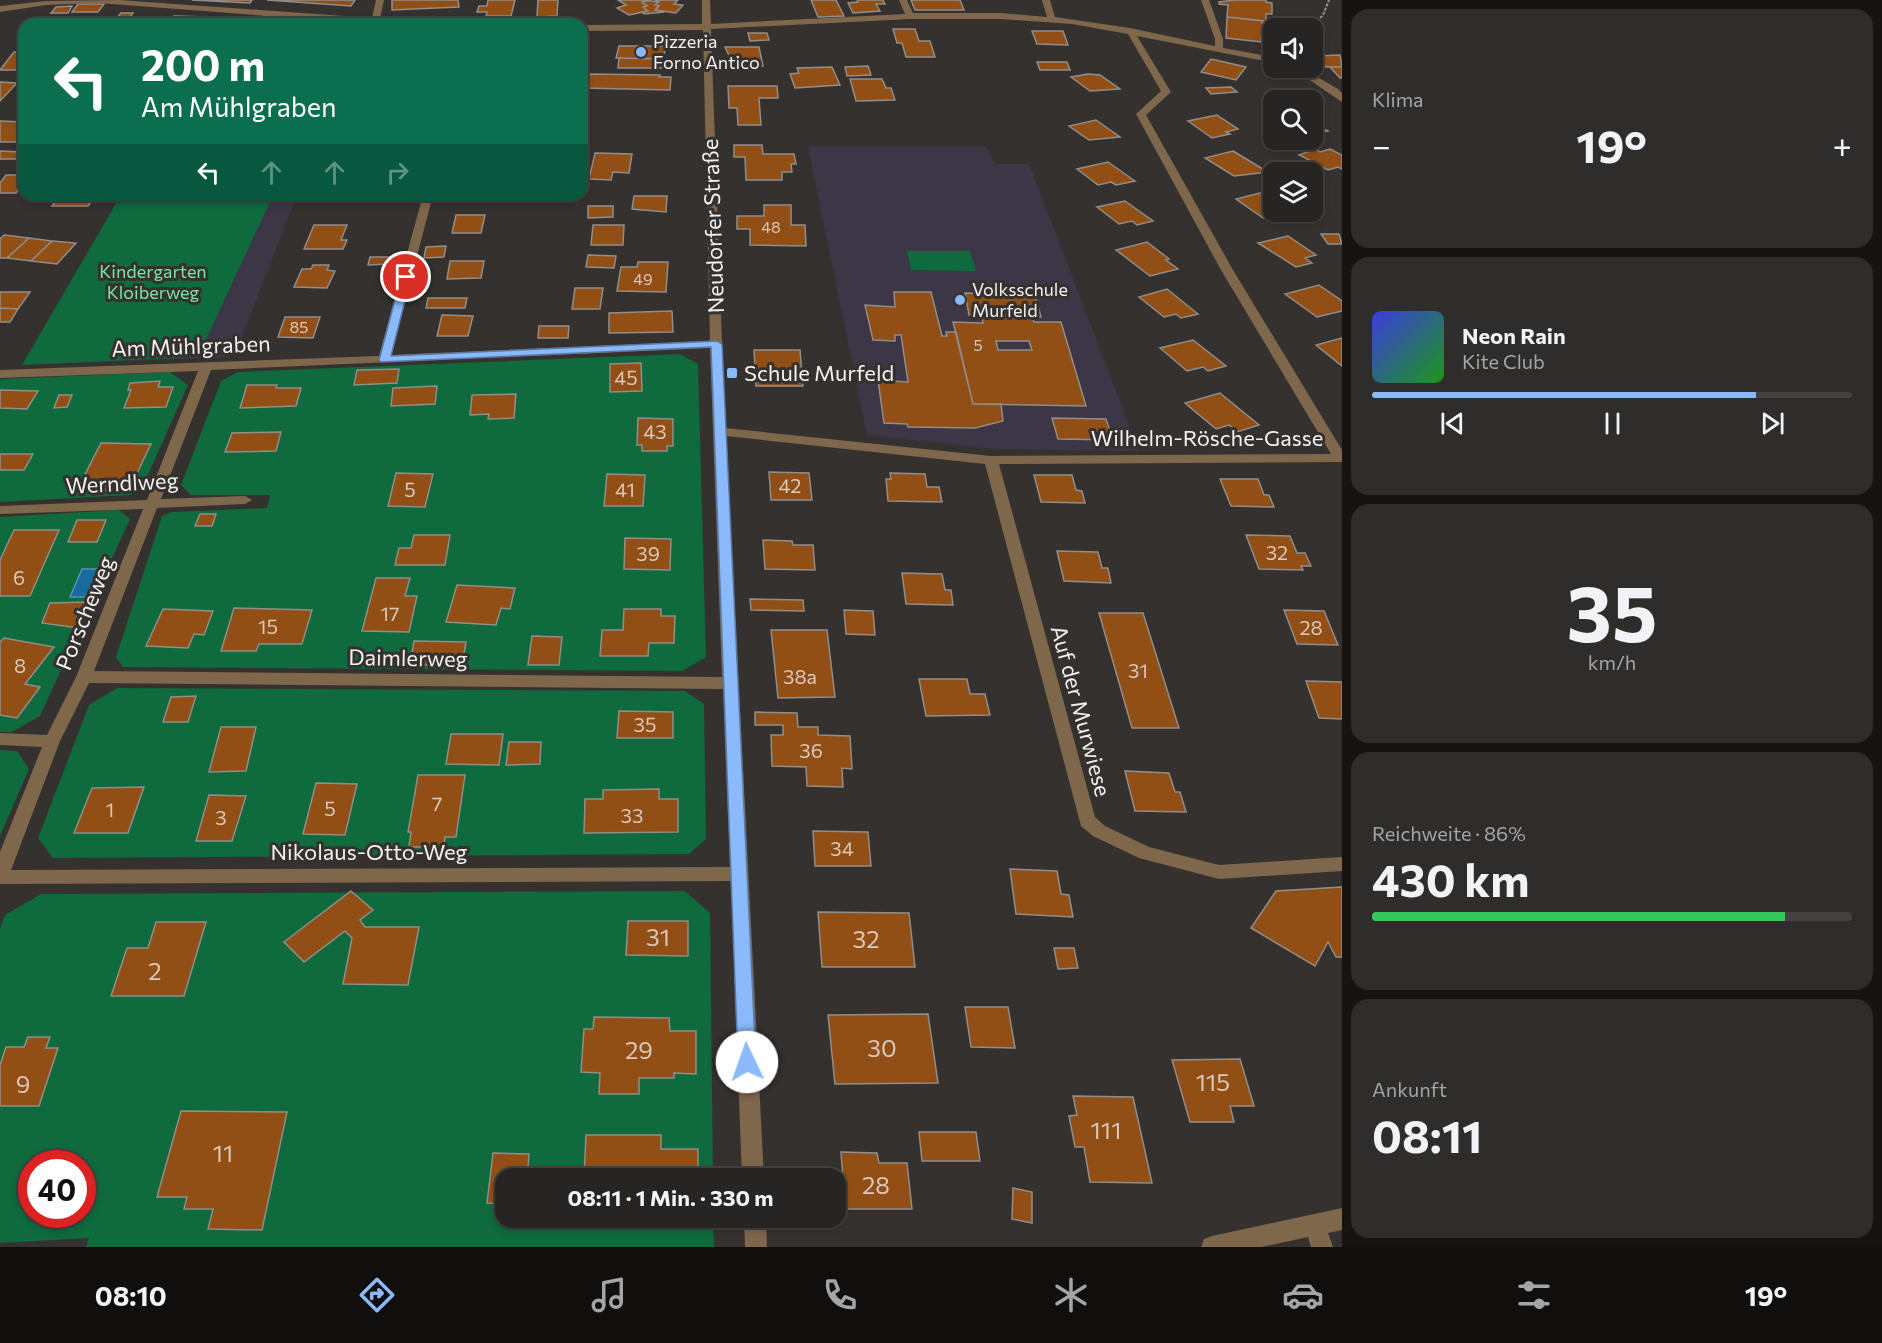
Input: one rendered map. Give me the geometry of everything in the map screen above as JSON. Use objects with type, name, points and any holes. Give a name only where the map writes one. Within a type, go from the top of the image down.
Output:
[{"type":"street","points":[[376,18],[380,0]]},
{"type":"street","name":"Neudorfer Straße","points":[[706,0],[719,432],[752,1168]]},
{"type":"street","points":[[903,0],[910,16]]},
{"type":"street","points":[[1046,0],[1052,20]]},
{"type":"street","points":[[1205,0],[1219,39],[1219,48]]},
{"type":"street","points":[[0,9],[46,3],[99,1],[322,18]]},
{"type":"street","points":[[588,28],[707,27],[910,16],[1001,16],[1052,20],[1130,31],[1263,58]]},
{"type":"street","name":"Wilhelm-Rösche-Gasse","points":[[1130,31],[1166,92],[1141,114],[1227,270],[1341,459]]},
{"type":"street","points":[[1315,78],[1339,91],[1342,99]]},
{"type":"street","points":[[384,360],[426,201]]},
{"type":"street","name":"Am Mühlgraben","points":[[0,374],[384,360],[717,344]]},
{"type":"street","name":"Porscheweg","points":[[0,875],[52,741],[84,677],[206,367]]},
{"type":"street","name":"Wilhelm-Rösche-Gasse","points":[[719,432],[991,460],[1341,459]]},
{"type":"street","name":"Auf der Murwiese","points":[[991,460],[1087,821],[1099,831],[1145,853],[1165,860],[1219,872],[1342,864]]},
{"type":"street","name":"Werndlweg","points":[[0,510],[245,500]]},
{"type":"street","name":"Daimlerweg","points":[[84,677],[731,683]]},
{"type":"street","points":[[0,739],[52,741]]},
{"type":"street","name":"Nikolaus-Otto-Weg","points":[[0,875],[738,874]]},
{"type":"street","points":[[1212,1247],[1342,1219]]},
{"type":"street","points":[[1315,1226],[1322,1247]]},
{"type":"street","points":[[755,1228],[756,1247]]},
{"type":"path","points":[[1320,18],[1329,0]]},
{"type":"shaded area","name":"Volksschule Murfeld","points":[[808,147],[987,147],[995,164],[1029,164],[1139,451],[996,449],[867,435]]},
{"type":"shaded area","name":"Kindergarten Kloiberweg","points":[[118,201],[295,201],[234,357],[22,365]]},
{"type":"green space","name":"Kindergarten Kloiberweg","points":[[118,201],[270,201],[198,357],[22,365]]},
{"type":"green space","points":[[907,251],[970,251],[976,271],[911,270]]},
{"type":"green space","points":[[680,354],[698,364],[706,657],[682,671],[123,667],[116,657],[162,516],[172,512],[267,508],[270,495],[191,495],[181,485],[221,381],[238,372]]},
{"type":"green space","points":[[170,372],[188,385],[143,486],[130,495],[0,502],[0,379]]},
{"type":"green space","points":[[119,510],[130,519],[40,716],[12,732],[0,732],[0,517]]},
{"type":"green space","points":[[117,688],[685,691],[704,704],[706,839],[689,854],[53,858],[38,838],[89,705]]},
{"type":"green space","points":[[0,750],[17,751],[29,769],[0,836]]},
{"type":"green space","points":[[685,891],[710,913],[713,1168],[495,1168],[495,1228],[713,1228],[714,1247],[86,1247],[89,1238],[0,1243],[0,928],[5,915],[41,894]]},
{"type":"water","points":[[82,569],[103,569],[92,597],[70,597]]},
{"type":"building","points":[[192,0],[252,0],[250,3]]},
{"type":"building","points":[[267,0],[355,0],[351,6]]},
{"type":"building","points":[[392,0],[458,0],[459,7],[392,10]]},
{"type":"building","points":[[488,0],[515,0],[511,16],[486,16],[487,12],[477,12],[479,6],[487,6]]},
{"type":"building","points":[[538,0],[558,0],[557,16],[537,17]]},
{"type":"building","points":[[618,0],[644,0],[646,1],[642,2],[647,6],[643,7],[648,11],[629,15],[617,8],[626,5]]},
{"type":"building","points":[[644,0],[659,2],[655,5],[659,6],[655,10],[664,12],[644,14],[642,12],[648,11],[643,7],[647,6],[642,2],[646,1]]},
{"type":"building","points":[[655,0],[678,0],[674,4],[683,5],[676,13],[655,10],[659,6],[655,5],[659,2]]},
{"type":"building","points":[[811,0],[836,0],[844,16],[818,17]]},
{"type":"building","points":[[857,0],[883,0],[885,4],[876,4],[880,11],[853,13],[848,3],[858,2]]},
{"type":"building","points":[[911,0],[960,0],[964,10],[915,10]]},
{"type":"building","points":[[1266,0],[1272,3],[1272,14],[1266,14],[1263,21],[1227,17],[1228,5],[1219,4],[1219,2]]},
{"type":"building","points":[[78,4],[104,4],[98,12],[72,12]]},
{"type":"building","points":[[72,6],[68,13],[51,13],[56,7]]},
{"type":"building","points":[[121,13],[133,13],[129,18],[117,18]]},
{"type":"building","points":[[265,15],[294,17],[293,18],[262,18]]},
{"type":"building","points":[[174,16],[207,17],[206,18],[173,18]]},
{"type":"building","points":[[1227,17],[1263,21],[1261,42],[1226,38]]},
{"type":"building","points":[[893,29],[915,29],[919,41],[930,41],[935,57],[906,57],[902,43],[897,43]]},
{"type":"building","points":[[1032,31],[1063,31],[1068,45],[1037,44]]},
{"type":"building","points":[[748,33],[767,33],[769,40],[750,41]]},
{"type":"building","name":"Pizzeria Forno Antico","points":[[619,46],[666,46],[663,59],[616,58]]},
{"type":"building","points":[[725,47],[759,47],[763,66],[734,66]]},
{"type":"building","points":[[14,52],[18,52],[18,70],[0,70]]},
{"type":"building","points":[[1340,55],[1342,67],[1326,67],[1323,64],[1323,56]]},
{"type":"building","points":[[619,58],[663,59],[662,68],[618,68]]},
{"type":"building","points":[[1211,59],[1246,67],[1236,80],[1201,72]]},
{"type":"building","points":[[1037,62],[1067,62],[1070,70],[1040,70]]},
{"type":"building","points":[[868,66],[871,75],[847,76],[845,67]]},
{"type":"building","points":[[832,67],[840,85],[795,88],[790,74],[799,73],[797,68]]},
{"type":"building","points":[[1330,67],[1342,67],[1342,78],[1340,78]]},
{"type":"building","points":[[590,74],[660,75],[659,77],[671,77],[670,90],[588,88]]},
{"type":"building","points":[[1088,74],[1100,75],[1120,89],[1090,91],[1071,77]]},
{"type":"building","points":[[850,79],[882,79],[886,88],[891,88],[895,100],[856,101]]},
{"type":"building","points":[[0,82],[17,83],[0,101]]},
{"type":"building","points":[[728,86],[777,86],[778,98],[759,98],[761,125],[738,125],[737,108],[729,108]]},
{"type":"building","points":[[1231,87],[1237,92],[1211,94],[1206,88]]},
{"type":"building","points":[[1217,115],[1238,129],[1226,132],[1230,134],[1212,138],[1188,121]]},
{"type":"building","points":[[1096,120],[1120,137],[1089,140],[1069,126]]},
{"type":"building","points":[[0,121],[18,122],[18,142],[0,142]]},
{"type":"building","points":[[734,145],[762,145],[763,154],[794,154],[796,164],[791,164],[792,172],[782,172],[782,180],[746,180],[745,157],[734,157]]},
{"type":"building","points":[[1330,149],[1342,155],[1342,169],[1338,167],[1328,170],[1323,167],[1323,162],[1313,162],[1299,155],[1313,150],[1320,152]]},
{"type":"building","points":[[0,151],[18,152],[18,159],[0,159]]},
{"type":"building","points":[[1233,151],[1263,169],[1263,173],[1234,176],[1205,158]]},
{"type":"building","points":[[595,153],[632,154],[629,173],[613,172],[611,180],[589,179]]},
{"type":"building","points":[[1108,162],[1135,181],[1116,185],[1111,182],[1098,185],[1077,169]]},
{"type":"building","points":[[6,175],[18,175],[16,193],[0,193],[0,183]]},
{"type":"building","points":[[1263,192],[1263,218],[1236,199]]},
{"type":"building","points":[[634,196],[667,196],[666,212],[632,209]]},
{"type":"building","points":[[55,201],[92,201],[88,206],[52,206]]},
{"type":"building","points":[[1125,201],[1153,221],[1137,225],[1132,221],[1119,224],[1097,207]]},
{"type":"building","points":[[764,205],[791,205],[791,225],[805,225],[806,246],[750,245],[750,229],[737,229],[737,216],[764,216]]},
{"type":"building","points":[[588,206],[613,206],[613,217],[588,218]]},
{"type":"building","points":[[456,215],[485,215],[481,233],[452,233]]},
{"type":"building","points":[[314,225],[347,225],[341,240],[347,240],[343,249],[304,249]]},
{"type":"building","points":[[593,225],[624,225],[623,245],[591,245]]},
{"type":"building","points":[[1321,234],[1339,234],[1342,244],[1328,244]]},
{"type":"building","points":[[4,235],[29,238],[7,258],[0,258],[0,239]]},
{"type":"building","points":[[1288,236],[1316,255],[1305,258],[1312,263],[1296,267],[1258,243]]},
{"type":"building","points":[[29,238],[52,241],[31,261],[7,258]]},
{"type":"building","points":[[52,241],[76,243],[57,264],[31,261]]},
{"type":"building","points":[[1147,242],[1178,269],[1150,276],[1116,250]]},
{"type":"building","points":[[446,246],[444,257],[424,258],[426,247]]},
{"type":"building","points":[[588,255],[616,256],[614,268],[586,267]]},
{"type":"building","points":[[370,257],[391,257],[390,264],[368,265]]},
{"type":"building","points":[[450,261],[484,261],[481,278],[447,279]]},
{"type":"building","points":[[638,262],[668,262],[666,292],[617,291],[621,267],[637,267]]},
{"type":"building","points":[[313,265],[329,265],[327,270],[335,271],[327,288],[294,287],[302,269],[311,269]]},
{"type":"building","points":[[1319,285],[1342,301],[1342,311],[1317,317],[1285,294]]},
{"type":"building","points":[[575,288],[603,288],[600,309],[572,309]]},
{"type":"building","points":[[1167,289],[1198,314],[1181,318],[1176,314],[1164,317],[1139,297]]},
{"type":"building","points":[[0,292],[30,292],[18,309],[0,308]]},
{"type":"building","points":[[894,292],[931,292],[942,336],[947,336],[946,332],[956,332],[973,404],[1001,404],[1003,421],[975,428],[908,427],[907,424],[884,423],[878,380],[908,382],[901,335],[895,335],[895,341],[873,340],[865,305],[895,307]]},
{"type":"building","points":[[965,293],[1035,295],[1041,317],[1032,317],[1034,322],[1061,322],[1086,406],[973,404],[953,322],[983,323],[982,315],[969,315]],"holes":[[[996,341],[1029,341],[1032,350],[998,350]]]},
{"type":"building","points":[[428,298],[467,298],[465,308],[426,308]]},
{"type":"building","points":[[0,308],[18,309],[10,322],[0,322]]},
{"type":"building","points":[[672,311],[673,332],[609,333],[609,313]]},
{"type":"building","points":[[442,315],[473,316],[468,336],[437,336]]},
{"type":"building","points":[[285,317],[320,317],[313,338],[278,337]]},
{"type":"building","points":[[539,326],[569,326],[568,338],[538,338]]},
{"type":"building","points":[[1342,338],[1342,366],[1316,345]]},
{"type":"building","points":[[1193,340],[1226,366],[1208,371],[1203,367],[1187,371],[1160,348]]},
{"type":"building","points":[[754,350],[800,350],[803,386],[756,386]]},
{"type":"building","points":[[641,363],[642,391],[610,392],[610,364]]},
{"type":"building","points":[[399,369],[397,383],[354,385],[357,370]]},
{"type":"building","points":[[160,381],[158,387],[173,387],[166,407],[124,408],[131,390],[128,390],[130,383]]},
{"type":"building","points":[[247,385],[301,388],[296,406],[240,408]]},
{"type":"building","points":[[437,386],[435,404],[391,406],[393,388]]},
{"type":"building","points":[[0,390],[38,391],[27,409],[0,408]]},
{"type":"building","points":[[1220,393],[1259,425],[1237,432],[1229,425],[1216,429],[1185,403]]},
{"type":"building","points":[[516,394],[514,418],[488,419],[489,414],[470,415],[472,395]]},
{"type":"building","points":[[59,395],[72,395],[67,407],[54,408]]},
{"type":"building","points":[[638,418],[673,419],[673,446],[667,446],[667,451],[642,451],[642,445],[637,445]]},
{"type":"building","points":[[1052,418],[1106,419],[1113,440],[1058,439]]},
{"type":"building","points":[[281,432],[276,451],[225,452],[232,433]]},
{"type":"building","points":[[101,443],[151,444],[129,490],[77,490]]},
{"type":"building","points":[[0,454],[33,454],[24,470],[0,470]]},
{"type":"building","points":[[769,472],[809,473],[812,500],[771,500]]},
{"type":"building","points":[[396,473],[433,474],[425,507],[388,506]]},
{"type":"building","points":[[890,473],[925,474],[927,487],[939,487],[942,502],[888,501],[886,479],[891,479]]},
{"type":"building","points":[[607,474],[645,475],[643,506],[604,506]]},
{"type":"building","points":[[1034,475],[1072,475],[1076,490],[1082,491],[1085,503],[1041,502]]},
{"type":"building","points":[[1220,479],[1258,479],[1264,495],[1269,495],[1274,507],[1231,506]]},
{"type":"building","points":[[200,514],[216,514],[212,526],[195,526]]},
{"type":"building","points":[[77,520],[106,520],[97,542],[68,542]]},
{"type":"building","points":[[14,530],[59,530],[30,596],[0,596],[0,560]]},
{"type":"building","points":[[414,535],[450,535],[445,565],[395,565],[399,548],[411,548]]},
{"type":"building","points":[[1246,535],[1290,536],[1297,553],[1305,553],[1311,566],[1301,566],[1303,570],[1259,569]]},
{"type":"building","points":[[625,538],[671,539],[670,570],[624,569]]},
{"type":"building","points":[[763,540],[792,541],[793,545],[813,545],[815,570],[765,569]]},
{"type":"building","points":[[1057,551],[1098,552],[1102,568],[1108,568],[1111,583],[1064,581]]},
{"type":"building","points":[[902,573],[942,574],[945,590],[951,590],[953,605],[906,604]]},
{"type":"building","points":[[376,578],[410,578],[405,596],[417,596],[409,632],[362,631]]},
{"type":"building","points":[[457,585],[515,588],[510,609],[501,608],[496,625],[446,622]]},
{"type":"building","points":[[750,599],[803,600],[804,611],[751,610]]},
{"type":"building","points":[[87,602],[78,628],[42,623],[50,603]]},
{"type":"building","points":[[234,608],[312,610],[302,644],[259,644],[256,651],[221,651]]},
{"type":"building","points":[[163,609],[213,611],[204,635],[194,634],[188,648],[146,646]]},
{"type":"building","points":[[624,609],[661,609],[661,616],[675,616],[674,643],[649,643],[648,656],[600,656],[602,630],[623,630]]},
{"type":"building","points":[[844,610],[873,611],[875,635],[846,634]]},
{"type":"building","points":[[1284,610],[1324,611],[1338,645],[1297,644]]},
{"type":"building","points":[[1099,613],[1143,613],[1179,728],[1132,728]]},
{"type":"building","points":[[771,630],[827,630],[835,697],[778,698]]},
{"type":"building","points":[[532,636],[562,637],[559,665],[528,665]]},
{"type":"building","points":[[4,638],[54,647],[25,684],[40,687],[17,718],[0,715],[0,642]]},
{"type":"building","points":[[414,641],[466,642],[462,665],[410,665]]},
{"type":"building","points":[[919,679],[967,679],[970,694],[985,694],[990,715],[926,716]]},
{"type":"building","points":[[1306,681],[1342,682],[1342,719],[1319,718]]},
{"type":"building","points":[[196,696],[188,722],[163,722],[171,697]]},
{"type":"building","points":[[619,711],[673,712],[673,738],[617,738]]},
{"type":"building","points":[[755,712],[797,713],[798,727],[818,727],[818,735],[850,736],[852,769],[842,768],[843,787],[807,786],[806,767],[772,766],[771,735],[783,735],[783,725],[755,725]]},
{"type":"building","points":[[221,727],[256,727],[246,771],[209,772]]},
{"type":"building","points":[[451,734],[503,734],[499,765],[446,764]]},
{"type":"building","points":[[509,742],[541,742],[540,764],[506,765]]},
{"type":"building","points":[[1125,771],[1169,773],[1175,792],[1180,792],[1186,812],[1135,811]]},
{"type":"building","points":[[418,775],[465,775],[456,837],[445,837],[444,847],[409,847],[411,832],[408,832]]},
{"type":"building","points":[[316,783],[357,784],[345,835],[303,834]]},
{"type":"building","points":[[144,787],[128,833],[74,833],[92,788]]},
{"type":"building","points":[[659,789],[659,799],[678,799],[678,832],[584,833],[585,799],[603,799],[603,790]]},
{"type":"building","points":[[209,795],[246,796],[232,841],[196,841]]},
{"type":"building","points":[[813,831],[868,832],[871,866],[815,866]]},
{"type":"building","points":[[1010,869],[1057,871],[1061,894],[1069,895],[1073,917],[1016,914]]},
{"type":"building","points":[[1342,887],[1342,957],[1336,957],[1328,942],[1315,966],[1251,928],[1276,891]]},
{"type":"building","points":[[351,891],[373,910],[360,920],[365,927],[419,927],[408,985],[343,984],[352,938],[345,931],[304,962],[284,942]]},
{"type":"building","points":[[818,912],[909,913],[915,967],[822,967]]},
{"type":"building","points":[[628,921],[688,921],[688,956],[626,955]]},
{"type":"building","points":[[156,922],[206,922],[184,996],[111,996],[127,948],[148,948]]},
{"type":"building","points":[[1054,948],[1074,948],[1078,968],[1058,969]]},
{"type":"building","points":[[965,1007],[1008,1007],[1015,1048],[971,1047]]},
{"type":"building","points":[[928,1014],[938,1083],[835,1084],[828,1015]]},
{"type":"building","points":[[594,1017],[669,1018],[670,1031],[696,1031],[696,1074],[674,1073],[674,1078],[639,1078],[639,1094],[599,1094],[600,1073],[581,1072],[584,1029],[593,1029]]},
{"type":"building","points":[[28,1037],[50,1037],[46,1048],[58,1048],[39,1106],[0,1106],[0,1065],[6,1047],[24,1047]]},
{"type":"building","points":[[1240,1059],[1254,1106],[1230,1106],[1234,1122],[1190,1122],[1172,1060]]},
{"type":"building","points":[[1073,1096],[1133,1097],[1152,1183],[1090,1182],[1084,1147],[1075,1147],[1069,1116],[1077,1115]]},
{"type":"building","points":[[181,1111],[287,1112],[262,1230],[208,1229],[213,1209],[184,1209],[187,1197],[157,1197]]},
{"type":"building","points":[[919,1132],[976,1132],[980,1161],[922,1161]]},
{"type":"building","points":[[586,1135],[661,1135],[661,1149],[698,1149],[698,1168],[584,1168]]},
{"type":"building","points":[[841,1152],[877,1153],[879,1163],[907,1163],[912,1209],[846,1209],[846,1168],[842,1168]]},
{"type":"building","points":[[493,1153],[529,1154],[528,1168],[495,1168],[495,1203],[487,1203]]},
{"type":"building","points":[[1013,1188],[1032,1192],[1032,1223],[1012,1219]]},
{"type":"place","name":"Pizzeria Forno Antico","points":[[641,52]]},
{"type":"place","name":"Volksschule Murfeld","points":[[960,300]]},
{"type":"place","name":"Schule Murfeld","points":[[732,373]]},
{"type":"route","points":[[406,277],[384,360],[717,344],[747,1062]]}]
